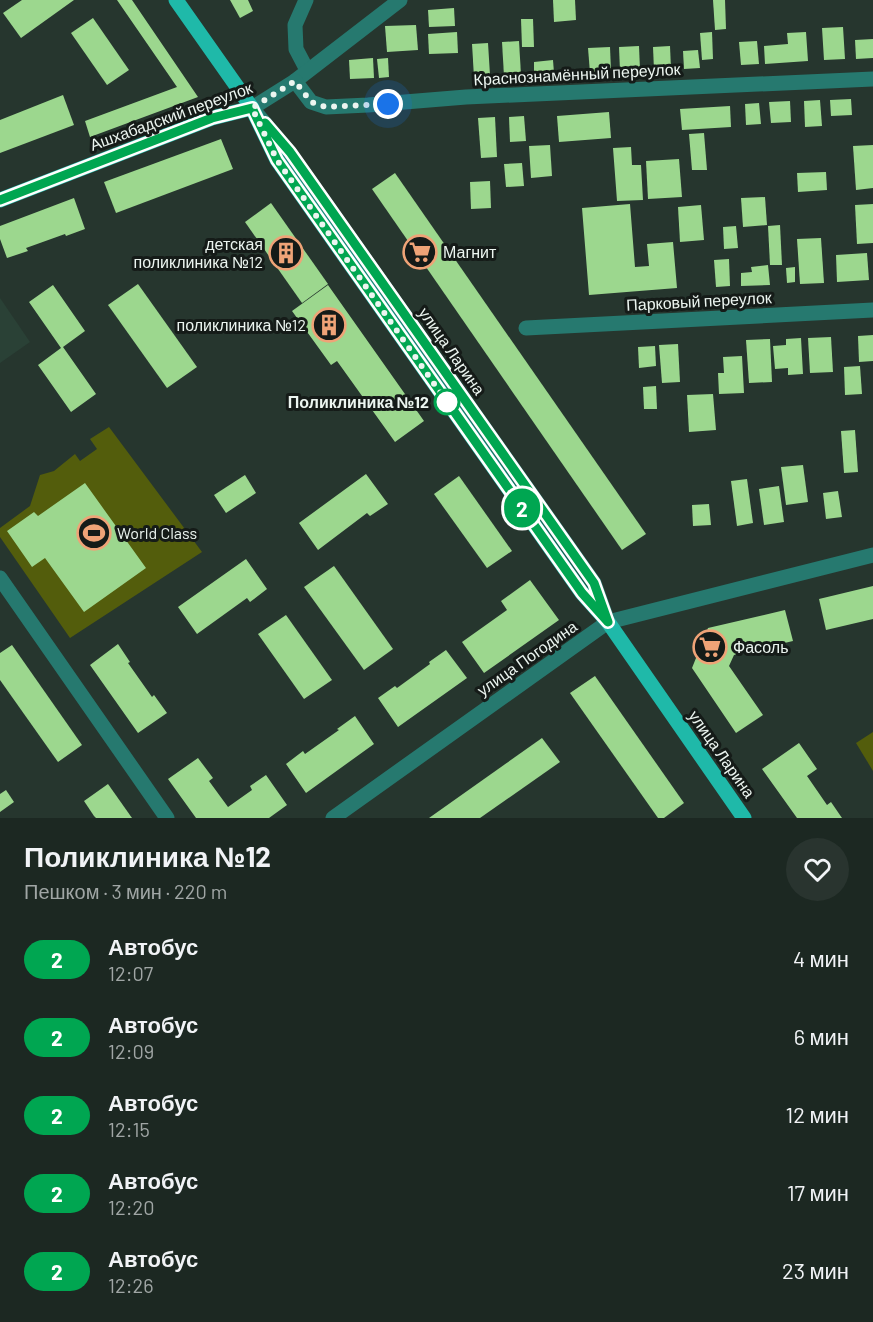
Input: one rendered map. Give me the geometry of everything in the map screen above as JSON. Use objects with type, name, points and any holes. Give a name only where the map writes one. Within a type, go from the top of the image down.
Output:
[{"type":"main road","name":"улица Ларина","points":[[176,0],[252,108],[277,160],[575,583],[608,622],[744,818]]},
{"type":"main road","name":"Ашхабадский переулок","points":[[0,200],[212,118],[252,108]]},
{"type":"street","name":"Краснознамённый переулок","points":[[306,0],[295,24],[296,49],[301,76],[311,102],[326,107],[466,97],[873,79]]},
{"type":"street","name":"Ашхабадский переулок","points":[[252,108],[301,76],[400,0]]},
{"type":"street","name":"Парковый переулок","points":[[526,328],[873,310]]},
{"type":"street","name":"улица Погодина","points":[[333,818],[608,622],[873,555]]},
{"type":"street","points":[[0,578],[167,818]]},
{"type":"shaded area","points":[[0,298],[30,342],[0,363]]},
{"type":"green space","name":"World Class","points":[[109,427],[202,552],[70,638],[0,537],[0,528],[30,506],[40,475],[54,471],[75,454],[80,461],[97,449],[90,439]]},
{"type":"green space","points":[[873,732],[873,771],[856,743]]},
{"type":"building","points":[[22,0],[74,0],[21,38],[3,13]]},
{"type":"building","points":[[117,0],[132,0],[198,97],[90,137],[85,121],[177,87]]},
{"type":"building","points":[[230,0],[248,0],[253,11],[240,18]]},
{"type":"building","points":[[553,0],[575,0],[576,20],[554,22]]},
{"type":"building","points":[[713,0],[725,0],[726,29],[715,30]]},
{"type":"building","points":[[454,8],[455,26],[429,27],[428,10]]},
{"type":"building","points":[[93,18],[129,70],[107,85],[71,33]]},
{"type":"building","points":[[521,19],[533,19],[534,47],[522,47]]},
{"type":"building","points":[[416,25],[418,50],[387,52],[385,26]]},
{"type":"building","points":[[843,27],[845,59],[824,60],[822,28]]},
{"type":"building","points":[[457,32],[458,53],[429,54],[428,34]]},
{"type":"building","points":[[712,32],[713,59],[702,60],[700,33]]},
{"type":"building","points":[[806,32],[808,61],[765,64],[764,46],[788,44],[787,33]]},
{"type":"building","points":[[873,39],[873,58],[856,59],[855,40]]},
{"type":"building","points":[[519,41],[521,75],[504,76],[502,42]]},
{"type":"building","points":[[757,41],[759,64],[741,65],[739,42]]},
{"type":"building","points":[[488,43],[490,75],[474,77],[472,44]]},
{"type":"building","points":[[639,46],[640,70],[620,71],[619,47]]},
{"type":"building","points":[[670,46],[671,69],[654,70],[653,47]]},
{"type":"building","points":[[610,47],[611,71],[590,73],[588,48]]},
{"type":"building","points":[[698,50],[700,68],[684,69],[683,51]]},
{"type":"building","points":[[373,58],[374,78],[350,79],[349,60]]},
{"type":"building","points":[[388,58],[389,77],[379,78],[377,59]]},
{"type":"building","points":[[553,60],[554,73],[534,75],[534,62]]},
{"type":"building","points":[[63,95],[74,125],[0,153],[0,120]]},
{"type":"building","points":[[851,99],[852,115],[831,116],[830,100]]},
{"type":"building","points":[[820,100],[822,126],[805,127],[804,101]]},
{"type":"building","points":[[790,101],[791,122],[771,123],[769,102]]},
{"type":"building","points":[[759,103],[761,124],[746,125],[745,104]]},
{"type":"building","points":[[730,106],[731,127],[682,130],[680,109]]},
{"type":"building","points":[[609,112],[611,138],[559,142],[557,116]]},
{"type":"building","points":[[524,116],[526,141],[510,142],[509,117]]},
{"type":"building","points":[[495,117],[497,157],[481,158],[478,118]]},
{"type":"building","points":[[704,133],[707,170],[692,170],[689,134]]},
{"type":"building","points":[[221,139],[233,169],[116,213],[104,182]]},
{"type":"building","points":[[550,145],[552,176],[531,178],[529,146]]},
{"type":"building","points":[[873,145],[873,188],[856,190],[853,146]]},
{"type":"building","points":[[631,147],[632,165],[641,165],[643,200],[617,201],[613,148]]},
{"type":"building","points":[[679,159],[682,197],[648,199],[646,161]]},
{"type":"building","points":[[522,163],[524,186],[506,187],[504,164]]},
{"type":"building","points":[[826,172],[827,190],[798,192],[797,173]]},
{"type":"building","points":[[395,173],[646,534],[622,550],[372,189]]},
{"type":"building","points":[[490,181],[491,208],[471,209],[470,182]]},
{"type":"building","points":[[765,197],[767,225],[743,227],[741,198]]},
{"type":"building","points":[[74,198],[85,229],[26,248],[28,251],[7,258],[0,239],[0,226]]},
{"type":"building","name":"детская поликлиника №12","points":[[271,203],[328,284],[302,303],[245,222]]},
{"type":"building","points":[[630,204],[635,267],[649,266],[647,244],[673,242],[677,288],[589,295],[582,208]]},
{"type":"building","points":[[873,204],[873,243],[857,244],[855,205]]},
{"type":"building","points":[[701,205],[704,240],[680,242],[678,207]]},
{"type":"building","points":[[780,225],[782,265],[770,265],[768,226]]},
{"type":"building","points":[[736,226],[738,248],[724,249],[723,227]]},
{"type":"building","points":[[821,238],[824,283],[800,284],[797,239]]},
{"type":"building","points":[[867,253],[869,280],[837,282],[836,255]]},
{"type":"building","points":[[729,259],[730,286],[716,287],[714,260]]},
{"type":"building","points":[[768,265],[770,285],[741,286],[741,273],[752,272],[751,267]]},
{"type":"building","points":[[795,267],[795,282],[787,283],[786,268]]},
{"type":"building","points":[[138,284],[197,367],[167,388],[108,305]]},
{"type":"building","points":[[53,285],[85,331],[63,347],[96,394],[71,412],[38,365],[61,348],[29,302]]},
{"type":"building","points":[[328,285],[424,421],[395,442],[337,361],[331,365],[292,311]]},
{"type":"building","points":[[873,335],[873,361],[859,362],[858,336]]},
{"type":"building","points":[[831,337],[833,372],[810,373],[808,338]]},
{"type":"building","points":[[801,338],[803,374],[788,375],[788,368],[775,369],[773,346],[786,345],[786,339]]},
{"type":"building","points":[[770,339],[772,382],[749,383],[746,340]]},
{"type":"building","points":[[678,344],[680,382],[662,383],[659,345]]},
{"type":"building","points":[[655,346],[656,366],[639,368],[638,347]]},
{"type":"building","points":[[742,356],[744,393],[719,394],[718,373],[724,373],[723,357]]},
{"type":"building","points":[[860,366],[862,394],[845,395],[844,367]]},
{"type":"building","points":[[656,386],[657,409],[644,409],[643,387]]},
{"type":"building","points":[[713,394],[716,430],[689,432],[687,395]]},
{"type":"building","points":[[855,430],[858,472],[844,473],[841,431]]},
{"type":"building","points":[[803,465],[808,502],[786,505],[781,467]]},
{"type":"building","points":[[366,474],[388,504],[370,516],[367,513],[318,550],[299,523]]},
{"type":"building","points":[[245,475],[256,493],[226,513],[214,495]]},
{"type":"building","points":[[459,476],[512,551],[487,568],[434,494]]},
{"type":"building","points":[[747,479],[753,523],[737,526],[731,481]]},
{"type":"building","points":[[85,483],[146,568],[84,612],[45,558],[32,567],[7,531],[34,512],[38,516]]},
{"type":"building","points":[[779,486],[784,522],[764,525],[759,489]]},
{"type":"building","points":[[838,491],[842,517],[826,519],[823,493]]},
{"type":"building","points":[[709,504],[711,525],[693,526],[692,505]]},
{"type":"building","points":[[246,559],[267,589],[250,602],[247,598],[197,634],[178,607]]},
{"type":"building","points":[[334,566],[393,649],[364,670],[304,587]]},
{"type":"building","points":[[530,580],[559,620],[484,673],[462,642],[507,610],[501,601]]},
{"type":"building","points":[[873,586],[873,619],[826,630],[819,599]]},
{"type":"building","points":[[785,610],[793,641],[734,655],[729,666],[763,715],[736,733],[692,668],[708,628]]},
{"type":"building","points":[[286,615],[332,680],[304,699],[258,634]]},
{"type":"building","points":[[118,644],[130,662],[128,663],[152,697],[154,695],[167,713],[138,733],[90,665]]},
{"type":"building","points":[[12,645],[82,745],[58,762],[0,680],[0,653]]},
{"type":"building","points":[[446,650],[467,678],[398,727],[378,698],[395,686],[397,688]]},
{"type":"building","points":[[595,676],[684,803],[664,818],[658,818],[570,693]]},
{"type":"building","points":[[355,716],[374,744],[306,793],[286,764],[303,751],[305,754]]},
{"type":"building","points":[[542,738],[560,762],[480,818],[429,818]]},
{"type":"building","points":[[799,743],[817,769],[807,776],[827,805],[831,802],[842,818],[797,818],[762,769]]},
{"type":"building","points":[[198,758],[213,778],[209,781],[228,807],[252,790],[250,786],[266,775],[287,805],[269,818],[196,818],[168,779]]},
{"type":"building","points":[[108,784],[132,818],[96,818],[94,816],[84,801]]},
{"type":"building","points":[[6,790],[14,802],[0,812],[0,794]]},
{"type":"bus line","name":"2","points":[[0,200],[212,118],[252,108],[277,160],[582,593],[608,622],[594,583],[290,152],[265,123]]},
{"type":"place","name":"Магнит","points":[[420,252]]},
{"type":"place","name":"детская поликлиника №12","points":[[286,253]]},
{"type":"place","name":"поликлиника №12","points":[[329,325]]},
{"type":"place","name":"Поликлиника №12","points":[[447,402]]},
{"type":"place","name":"World Class","points":[[94,533]]},
{"type":"place","name":"Фасоль","points":[[710,647]]},
{"type":"route","points":[[388,104],[326,107],[311,102],[295,81],[252,108],[277,160],[449,405],[447,402]]}]
